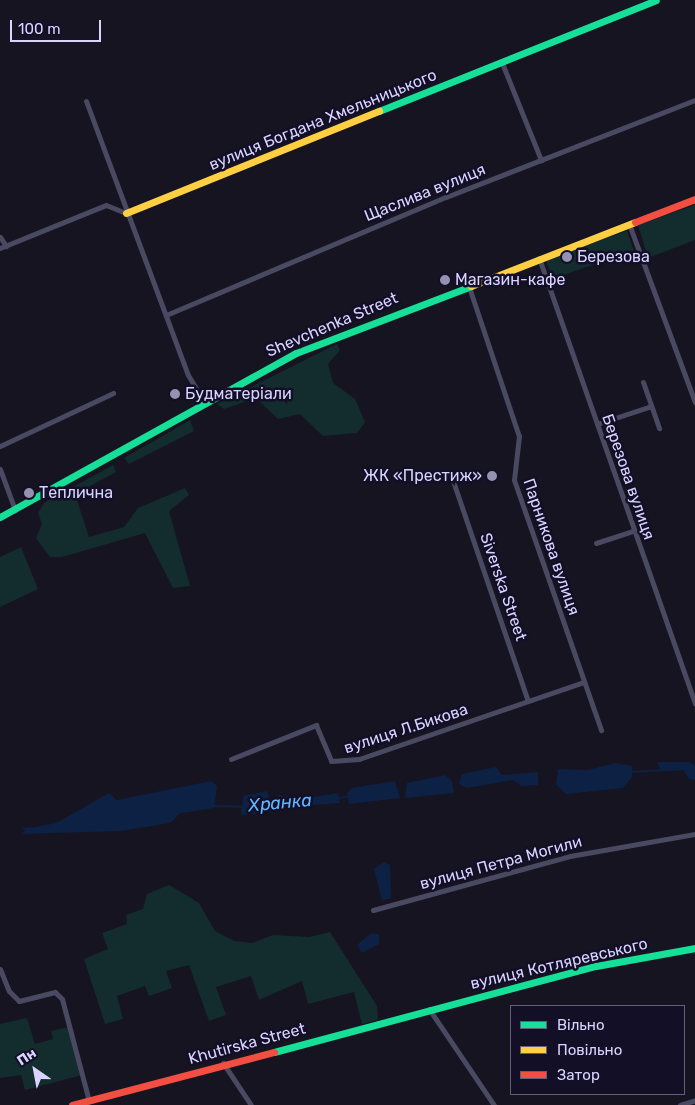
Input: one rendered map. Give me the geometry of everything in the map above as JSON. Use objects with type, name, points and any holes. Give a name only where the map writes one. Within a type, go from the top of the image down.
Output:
[{"type":"street","name":"вулиця Богдана Хмельницького","points":[[126,214],[656,0]]},
{"type":"street","points":[[502,63],[541,160]]},
{"type":"street","name":"Щаслива вулиця","points":[[166,315],[541,160],[695,100]]},
{"type":"street","points":[[86,101],[126,214],[188,375],[205,402]]},
{"type":"street","name":"Shevchenka Street","points":[[0,517],[296,353],[468,284],[695,199]]},
{"type":"street","points":[[0,237],[3,247],[106,205],[126,214]]},
{"type":"street","points":[[629,224],[695,402]]},
{"type":"street","name":"Березова вулиця","points":[[539,257],[695,704]]},
{"type":"street","name":"Парникова вулиця","points":[[468,284],[519,436],[514,480],[601,730]]},
{"type":"street","points":[[643,382],[659,428]]},
{"type":"street","points":[[0,446],[113,393]]},
{"type":"street","points":[[597,424],[651,406]]},
{"type":"street","points":[[0,469],[15,510]]},
{"type":"street","name":"Siverska Street","points":[[453,481],[528,701]]},
{"type":"street","points":[[596,543],[633,530]]},
{"type":"street","name":"вулиця Л.Бикова","points":[[231,759],[316,725],[328,758],[336,764],[584,682]]},
{"type":"street","name":"вулиця Петра Могили","points":[[373,910],[570,856],[695,834]]},
{"type":"street","name":"вулиця Котляревського","points":[[429,1009],[596,966],[695,948]]},
{"type":"street","points":[[0,969],[9,991],[20,1001],[55,992],[62,999],[89,1101]]},
{"type":"street","points":[[429,1009],[494,1105]]},
{"type":"street","name":"Khutirska Street","points":[[72,1105],[223,1063],[392,1024],[429,1009]]},
{"type":"street","points":[[223,1063],[251,1105]]},
{"type":"street","points":[[680,1105],[695,1100]]},
{"type":"green space","points":[[695,205],[695,240],[648,258],[638,225]]},
{"type":"green space","points":[[627,231],[634,251],[553,279],[546,259]]},
{"type":"green space","points":[[337,344],[340,350],[328,364],[333,383],[355,399],[365,422],[357,433],[323,436],[300,414],[278,419],[256,398],[224,409],[217,404]]},
{"type":"green space","points":[[190,420],[194,431],[129,464],[124,458]]},
{"type":"green space","points":[[113,465],[116,472],[75,494],[89,537],[124,527],[138,508],[185,488],[189,495],[169,511],[190,586],[173,588],[145,533],[62,557],[50,557],[36,538],[42,524],[38,513],[44,503]]},
{"type":"green space","points":[[21,547],[38,589],[0,607],[0,557]]},
{"type":"green space","points":[[169,885],[199,903],[215,931],[234,941],[252,943],[273,935],[309,937],[330,932],[377,1006],[378,1020],[362,1024],[354,992],[308,1004],[302,981],[259,1000],[251,976],[216,987],[226,1015],[209,1021],[189,965],[166,971],[172,988],[149,996],[145,986],[117,996],[123,1019],[105,1024],[84,959],[108,949],[102,933],[127,924],[126,915],[143,909],[147,894]]},
{"type":"green space","points":[[27,1018],[35,1044],[53,1039],[51,1031],[70,1027],[82,1075],[25,1090],[21,1075],[0,1078],[0,1024]]},
{"type":"water","points":[[657,762],[690,762],[695,766],[695,780],[689,779],[683,769],[661,771]]},
{"type":"water","points":[[616,763],[632,766],[632,777],[623,788],[566,794],[556,785],[558,769],[587,770]]},
{"type":"water","points":[[496,767],[502,775],[538,772],[538,785],[521,786],[513,780],[467,788],[459,784],[462,774]]},
{"type":"water","points":[[445,775],[452,781],[454,793],[405,798],[407,783]]},
{"type":"water","points":[[211,781],[217,786],[214,808],[181,813],[170,823],[121,831],[22,834],[25,830],[21,828],[51,826],[109,793],[117,800]]},
{"type":"water","points":[[395,781],[400,798],[349,804],[347,793],[352,788]]},
{"type":"water","points":[[267,791],[273,812],[241,815],[243,796]]},
{"type":"water","points":[[338,793],[340,803],[276,808],[278,795],[302,799]]},
{"type":"water","points":[[384,862],[390,865],[391,898],[382,901],[374,869]]},
{"type":"water","points":[[371,933],[379,934],[379,944],[362,953],[357,945]]},
{"type":"waterway","name":"Хранка","points":[[630,772],[686,769]]},
{"type":"waterway","name":"Хранка","points":[[340,798],[351,796]]},
{"type":"waterway","name":"Хранка","points":[[214,806],[246,807]]},
{"type":"waterway","name":"Хранка","points":[[40,827],[55,824]]},
{"type":"traffic: fast","points":[[379,111],[656,0]]},
{"type":"traffic: fast","points":[[0,517],[296,353],[471,286]]},
{"type":"traffic: fast","points":[[274,1052],[596,966],[695,948]]},
{"type":"traffic: slow","points":[[126,213],[379,111]]},
{"type":"traffic: slow","points":[[471,286],[635,222]]},
{"type":"traffic: jam","points":[[635,222],[695,199]]},
{"type":"traffic: jam","points":[[72,1105],[274,1052]]},
{"type":"place","name":"Березова","points":[[567,257]]},
{"type":"place","name":"Магазин-кафе","points":[[445,280]]},
{"type":"place","name":"Будматеріали","points":[[175,394]]},
{"type":"place","name":"ЖК «Престиж»","points":[[492,476]]},
{"type":"place","name":"Теплична","points":[[29,493]]}]
